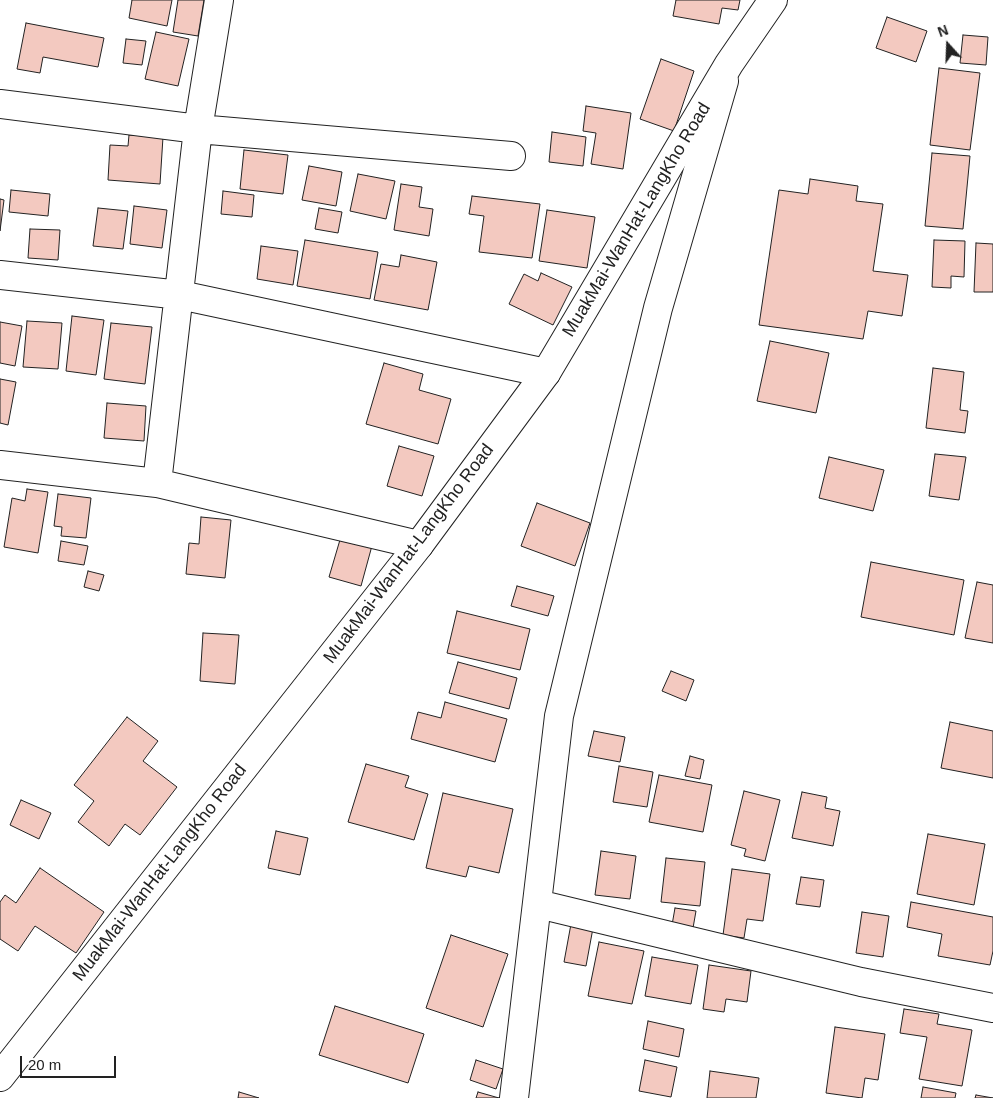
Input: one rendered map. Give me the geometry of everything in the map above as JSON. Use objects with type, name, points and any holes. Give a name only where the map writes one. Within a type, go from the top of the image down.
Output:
[{"type":"street","points":[[157,483],[198,129],[219,0]]},
{"type":"street","name":"MuakMai-WanHat-LangKho Road","points":[[0,1077],[419,545],[546,372],[729,64],[773,0]]},
{"type":"street","points":[[514,1098],[559,716],[658,308],[729,64]]},
{"type":"street","points":[[0,104],[198,129],[511,156]]},
{"type":"street","points":[[0,275],[180,296],[546,372]]},
{"type":"street","points":[[0,464],[157,483],[419,545]]},
{"type":"street","points":[[538,904],[861,982],[993,1008]]},
{"type":"building","points":[[132,0],[172,0],[167,26],[129,18]]},
{"type":"building","points":[[178,0],[204,0],[198,36],[173,32]]},
{"type":"building","points":[[676,0],[740,0],[738,10],[722,8],[719,24],[673,16]]},
{"type":"building","points":[[887,17],[927,31],[916,62],[876,48]]},
{"type":"building","points":[[26,23],[104,38],[98,67],[43,57],[40,73],[17,69]]},
{"type":"building","points":[[156,32],[189,39],[178,86],[145,79]]},
{"type":"building","points":[[963,35],[988,37],[986,65],[960,63]]},
{"type":"building","points":[[126,39],[146,41],[142,65],[123,63]]},
{"type":"building","points":[[661,59],[694,71],[674,131],[640,119]]},
{"type":"building","points":[[939,68],[980,73],[970,150],[930,145]]},
{"type":"building","points":[[586,106],[631,113],[623,169],[591,164],[596,133],[583,131]]},
{"type":"building","points":[[552,132],[586,137],[583,166],[549,162]]},
{"type":"building","points":[[129,135],[163,137],[160,184],[108,180],[110,145],[128,146]]},
{"type":"building","points":[[244,150],[288,155],[283,194],[240,189]]},
{"type":"building","points":[[932,153],[970,156],[963,229],[925,226]]},
{"type":"building","points":[[309,166],[342,172],[336,206],[302,200]]},
{"type":"building","points":[[358,174],[395,181],[386,219],[350,211]]},
{"type":"building","points":[[810,179],[858,186],[856,201],[883,204],[873,271],[908,275],[902,316],[868,311],[863,339],[759,325],[779,190],[808,194]]},
{"type":"building","points":[[401,184],[422,187],[419,207],[433,209],[429,236],[394,230]]},
{"type":"building","points":[[11,190],[50,194],[48,216],[9,212]]},
{"type":"building","points":[[223,191],[254,195],[252,217],[221,214]]},
{"type":"building","points":[[472,196],[540,204],[532,258],[479,252],[484,216],[469,214]]},
{"type":"building","points":[[0,199],[4,200],[0,231]]},
{"type":"building","points":[[134,206],[167,210],[162,248],[130,244]]},
{"type":"building","points":[[98,208],[128,211],[123,249],[93,246]]},
{"type":"building","points":[[319,208],[342,212],[338,233],[315,229]]},
{"type":"building","points":[[547,210],[595,217],[587,268],[539,261]]},
{"type":"building","points":[[30,229],[60,230],[58,260],[28,258]]},
{"type":"building","points":[[305,240],[378,252],[370,299],[297,286]]},
{"type":"building","points":[[934,240],[965,241],[964,277],[951,276],[951,288],[932,287]]},
{"type":"building","points":[[976,243],[993,244],[993,292],[974,292]]},
{"type":"building","points":[[261,246],[298,251],[293,285],[257,279]]},
{"type":"building","points":[[401,255],[437,262],[428,310],[374,300],[381,264],[399,267]]},
{"type":"building","points":[[541,273],[572,287],[553,325],[509,304],[524,274],[538,281]]},
{"type":"building","points":[[72,316],[104,320],[96,375],[66,371]]},
{"type":"building","points":[[27,321],[62,323],[58,369],[23,367]]},
{"type":"building","points":[[0,322],[22,326],[15,366],[0,363]]},
{"type":"building","points":[[111,323],[152,327],[145,384],[104,379]]},
{"type":"building","points":[[770,341],[829,353],[816,413],[757,401]]},
{"type":"building","points":[[384,363],[423,374],[419,390],[451,399],[438,444],[366,424]]},
{"type":"building","points":[[933,368],[964,372],[960,410],[968,411],[965,433],[926,428]]},
{"type":"building","points":[[0,379],[16,382],[8,425],[0,423]]},
{"type":"building","points":[[107,403],[146,406],[144,441],[104,438]]},
{"type":"building","points":[[399,446],[434,456],[422,496],[387,486]]},
{"type":"building","points":[[935,454],[966,457],[959,500],[929,496]]},
{"type":"building","points":[[829,457],[884,470],[873,511],[819,498]]},
{"type":"building","points":[[27,489],[48,492],[38,553],[4,547],[12,498],[25,501]]},
{"type":"building","points":[[58,494],[91,498],[86,538],[61,536],[62,527],[54,526]]},
{"type":"building","points":[[537,503],[590,523],[575,566],[521,546]]},
{"type":"building","points":[[201,517],[231,520],[225,578],[186,574],[189,543],[199,544]]},
{"type":"building","points":[[342,533],[373,542],[361,586],[329,577]]},
{"type":"building","points":[[61,541],[88,546],[84,565],[58,561]]},
{"type":"building","points":[[871,562],[964,580],[954,635],[861,617]]},
{"type":"building","points":[[88,571],[104,575],[99,591],[84,587]]},
{"type":"building","points":[[977,582],[993,585],[993,643],[965,638]]},
{"type":"building","points":[[517,586],[554,596],[548,616],[511,606]]},
{"type":"building","points":[[457,611],[530,629],[520,670],[447,653]]},
{"type":"building","points":[[203,633],[239,635],[235,684],[200,681]]},
{"type":"building","points":[[458,662],[517,678],[509,709],[449,693]]},
{"type":"building","points":[[671,671],[694,680],[686,701],[662,691]]},
{"type":"building","points":[[445,702],[507,719],[495,762],[411,739],[418,712],[441,718]]},
{"type":"building","points":[[127,717],[158,741],[143,761],[177,787],[140,835],[125,824],[109,846],[78,822],[94,801],[74,785]]},
{"type":"building","points":[[950,722],[993,731],[993,778],[941,768]]},
{"type":"building","points":[[594,731],[625,737],[620,762],[588,756]]},
{"type":"building","points":[[690,756],[704,760],[700,779],[685,776]]},
{"type":"building","points":[[366,764],[409,776],[405,787],[428,794],[414,840],[348,822]]},
{"type":"building","points":[[619,766],[653,772],[647,807],[613,802]]},
{"type":"building","points":[[659,775],[712,785],[703,832],[649,822]]},
{"type":"building","points":[[744,791],[780,800],[765,861],[744,856],[746,849],[731,845]]},
{"type":"building","points":[[802,792],[827,797],[825,808],[840,811],[833,846],[792,838]]},
{"type":"building","points":[[443,793],[513,809],[499,873],[469,866],[466,877],[426,868]]},
{"type":"building","points":[[21,800],[51,813],[39,839],[10,825]]},
{"type":"building","points":[[276,831],[308,838],[300,875],[268,868]]},
{"type":"building","points":[[928,834],[985,844],[974,905],[917,894]]},
{"type":"building","points":[[601,851],[636,856],[630,899],[595,895]]},
{"type":"building","points":[[666,858],[705,862],[700,906],[661,902]]},
{"type":"building","points":[[40,868],[104,912],[76,953],[35,926],[18,951],[0,939],[0,902],[5,895],[16,903]]},
{"type":"building","points":[[732,869],[770,874],[763,921],[747,919],[744,938],[723,935]]},
{"type":"building","points":[[801,877],[824,880],[820,907],[796,904]]},
{"type":"building","points":[[911,902],[993,917],[993,951],[990,965],[938,956],[942,934],[907,927]]},
{"type":"building","points":[[675,908],[696,911],[693,928],[672,925]]},
{"type":"building","points":[[862,912],[889,916],[883,957],[856,953]]},
{"type":"building","points":[[571,924],[593,928],[586,966],[564,962]]},
{"type":"building","points":[[451,935],[508,954],[483,1027],[426,1008]]},
{"type":"building","points":[[599,942],[644,951],[632,1004],[588,996]]},
{"type":"building","points":[[652,957],[698,965],[691,1004],[645,996]]},
{"type":"building","points":[[709,965],[751,971],[747,1002],[726,999],[724,1012],[703,1009]]},
{"type":"building","points":[[335,1006],[424,1034],[408,1083],[319,1055]]},
{"type":"building","points":[[904,1009],[939,1014],[937,1024],[972,1030],[962,1086],[919,1079],[927,1037],[900,1033]]},
{"type":"building","points":[[648,1021],[684,1029],[679,1057],[643,1049]]},
{"type":"building","points":[[835,1027],[885,1034],[878,1080],[865,1078],[862,1098],[826,1093]]},
{"type":"building","points":[[476,1060],[503,1069],[496,1089],[470,1080]]},
{"type":"building","points":[[645,1060],[677,1067],[671,1097],[639,1091]]},
{"type":"building","points":[[710,1071],[759,1078],[756,1098],[707,1098]]},
{"type":"building","points":[[923,1087],[956,1093],[955,1098],[921,1098]]},
{"type":"building","points":[[239,1092],[259,1098],[238,1098]]},
{"type":"building","points":[[478,1092],[499,1098],[476,1098]]},
{"type":"building","points":[[976,1095],[993,1098],[975,1098]]}]
